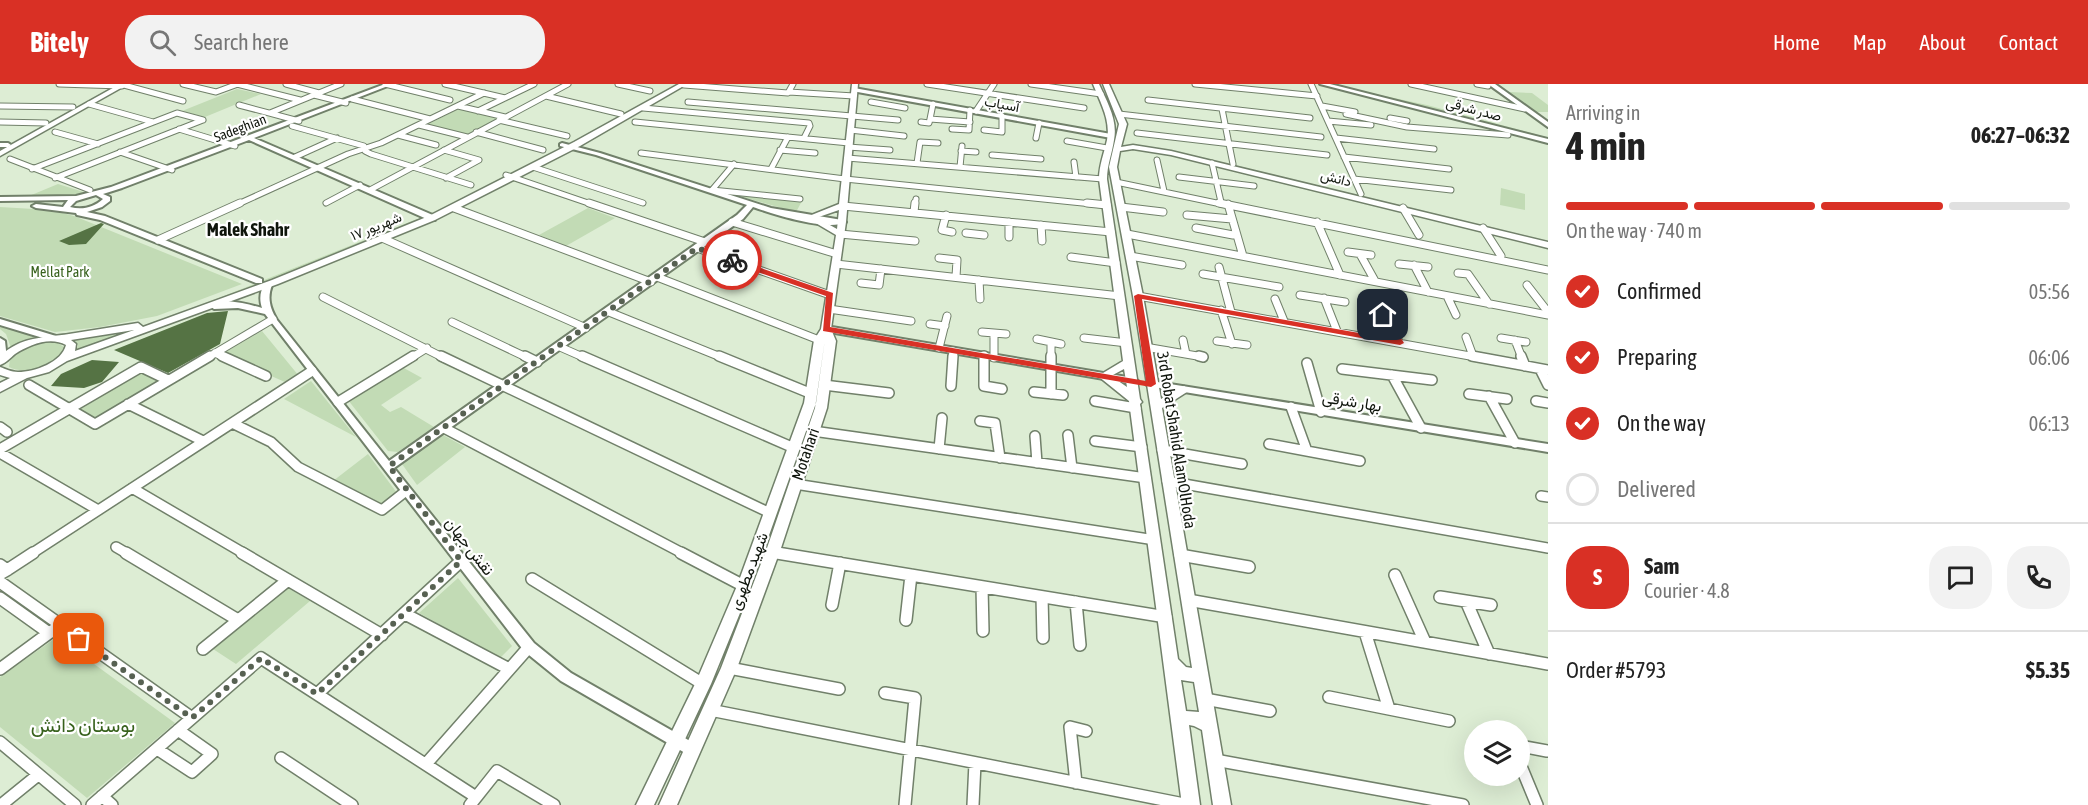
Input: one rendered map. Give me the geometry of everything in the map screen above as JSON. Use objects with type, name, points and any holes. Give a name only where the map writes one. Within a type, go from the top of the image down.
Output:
[{"type":"main road","name":"۱۷ شهریور","points":[[0,388],[27,380],[63,359],[214,306],[263,283],[454,208],[677,84]]},
{"type":"main road","name":"۱۷ شهریور","points":[[0,364],[23,345],[125,329],[152,322],[382,238],[509,176],[533,167],[569,143],[643,108],[684,84]]},
{"type":"main road","points":[[0,154],[120,85]]},
{"type":"main road","points":[[3,147],[73,107],[120,85]]},
{"type":"main road","name":"3rd Robat Shahid AlamOlHoda","points":[[1101,88],[1124,124],[1102,164],[1121,207],[1127,234],[1222,805]]},
{"type":"main road","name":"3rd Robat Shahid AlamOlHoda","points":[[1101,88],[1111,120],[1114,142]]},
{"type":"main road","name":"Motahari","points":[[668,805],[729,668],[772,552],[821,408],[831,341],[823,335],[842,222],[854,90]]},
{"type":"main road","name":"دانش","points":[[1114,142],[1130,139],[1146,147],[1548,245]]},
{"type":"main road","name":"دانش","points":[[1114,142],[1233,164],[1548,240]]},
{"type":"main road","name":"3rd Robat Shahid AlamOlHoda","points":[[1110,180],[1107,205],[1173,664],[1190,805]]},
{"type":"main road","points":[[815,219],[843,206]]},
{"type":"main road","points":[[815,219],[840,234]]},
{"type":"main road","points":[[1112,235],[1117,241],[1121,257],[1130,256]]},
{"type":"main road","points":[[1116,265],[1124,268],[1134,280]]},
{"type":"main road","name":"شهید مطهری","points":[[645,805],[703,684],[744,586],[812,394],[823,335]]},
{"type":"main road","points":[[57,338],[71,344],[69,354],[63,359]]},
{"type":"main road","points":[[1130,362],[1103,376],[1123,390],[1136,405]]},
{"type":"main road","points":[[0,364],[7,374],[27,380]]},
{"type":"main road","points":[[1133,381],[1151,384]]},
{"type":"main road","points":[[1155,407],[1184,390]]},
{"type":"main road","points":[[1173,664],[1181,673],[1193,676],[1200,671]]},
{"type":"main road","points":[[1180,720],[1189,717],[1200,720],[1210,727]]},
{"type":"street","points":[[59,84],[120,85],[183,100]]},
{"type":"street","points":[[183,84],[216,92],[237,84],[300,100]]},
{"type":"street","points":[[286,84],[317,94],[430,119]]},
{"type":"street","points":[[270,113],[340,84]]},
{"type":"street","points":[[390,84],[450,100]]},
{"type":"street","name":"Sadeghian","points":[[103,198],[170,169],[390,84]]},
{"type":"street","points":[[445,84],[505,98]]},
{"type":"street","points":[[478,111],[534,84]]},
{"type":"street","points":[[370,190],[568,84]]},
{"type":"street","points":[[618,84],[650,91]]},
{"type":"street","points":[[684,84],[762,92],[854,90]]},
{"type":"street","points":[[787,92],[793,84]]},
{"type":"street","points":[[927,84],[1084,108]]},
{"type":"street","points":[[952,129],[969,130],[973,111],[993,84]]},
{"type":"street","points":[[1031,84],[1101,88]]},
{"type":"street","points":[[1195,84],[1234,86],[1317,96]]},
{"type":"street","points":[[1311,84],[1361,194]]},
{"type":"street","name":"صدر شرقی","points":[[1323,84],[1548,141]]},
{"type":"street","name":"صدر شرقی","points":[[1343,84],[1548,134]]},
{"type":"street","points":[[1411,84],[1525,108]]},
{"type":"street","points":[[1477,84],[1490,85],[1548,125]]},
{"type":"street","name":"آسیاب","points":[[854,90],[1039,123],[1114,142]]},
{"type":"street","points":[[754,108],[762,92]]},
{"type":"street","points":[[158,240],[319,167],[398,135],[484,93]]},
{"type":"street","points":[[546,96],[621,114]]},
{"type":"street","points":[[887,105],[896,97]]},
{"type":"street","points":[[1148,100],[1310,118]]},
{"type":"street","points":[[688,102],[898,120]]},
{"type":"street","points":[[871,102],[905,108]]},
{"type":"street","points":[[89,104],[154,122]]},
{"type":"street","points":[[921,122],[928,123],[933,104]]},
{"type":"street","points":[[239,105],[298,120]]},
{"type":"street","points":[[0,106],[73,107]]},
{"type":"street","points":[[458,106],[769,209],[842,222]]},
{"type":"street","points":[[1322,106],[1365,113]]},
{"type":"street","points":[[643,108],[809,123],[810,126],[804,138]]},
{"type":"street","points":[[1222,109],[1233,164]]},
{"type":"street","points":[[1436,128],[1437,112]]},
{"type":"street","points":[[32,169],[177,113],[203,120],[151,138],[55,178]]},
{"type":"street","points":[[1119,114],[1321,137]]},
{"type":"street","points":[[1346,114],[1399,126],[1508,135]]},
{"type":"street","points":[[984,130],[1002,132],[1002,116]]},
{"type":"street","points":[[1390,118],[1436,128]]},
{"type":"street","points":[[930,119],[970,122]]},
{"type":"street","points":[[1328,121],[1410,129]]},
{"type":"street","points":[[0,122],[46,123]]},
{"type":"street","points":[[635,122],[804,138],[890,150]]},
{"type":"street","points":[[1036,138],[1039,123]]},
{"type":"street","points":[[335,139],[291,127],[295,125],[364,149],[371,154],[411,168],[471,186]]},
{"type":"street","points":[[419,125],[467,137]]},
{"type":"street","points":[[179,129],[233,145]]},
{"type":"street","points":[[850,130],[904,136]]},
{"type":"street","points":[[55,132],[98,144]]},
{"type":"street","points":[[476,132],[543,150]]},
{"type":"street","points":[[1137,133],[1327,155]]},
{"type":"street","points":[[398,135],[436,145]]},
{"type":"street","points":[[771,169],[788,137]]},
{"type":"street","points":[[251,138],[429,216]]},
{"type":"street","points":[[1336,138],[1434,149]]},
{"type":"street","points":[[296,157],[335,139]]},
{"type":"street","points":[[1067,141],[1114,142]]},
{"type":"street","points":[[917,163],[920,142],[938,143]]},
{"type":"street","points":[[960,167],[962,149],[976,153]]},
{"type":"street","points":[[444,150],[479,160],[446,178]]},
{"type":"street","points":[[780,150],[815,153]]},
{"type":"street","points":[[120,152],[170,169]]},
{"type":"street","points":[[641,153],[845,179],[1107,205]]},
{"type":"street","points":[[100,155],[107,157]]},
{"type":"street","points":[[992,155],[1041,159]]},
{"type":"street","points":[[1344,157],[1449,169]]},
{"type":"street","points":[[847,158],[1110,180],[1548,270]]},
{"type":"street","points":[[1019,158],[1020,172]]},
{"type":"street","points":[[10,159],[90,190]]},
{"type":"street","points":[[1157,160],[1164,191]]},
{"type":"street","points":[[1074,162],[1076,177]]},
{"type":"street","points":[[1212,163],[1216,183],[1232,219],[1244,256]]},
{"type":"street","points":[[712,190],[734,164]]},
{"type":"street","points":[[533,167],[643,203]]},
{"type":"street","points":[[509,176],[577,199],[830,295]]},
{"type":"street","points":[[1179,177],[1254,186]]},
{"type":"street","points":[[1354,179],[1451,190]]},
{"type":"street","points":[[326,203],[360,185]]},
{"type":"street","points":[[577,199],[595,188]]},
{"type":"street","points":[[712,190],[800,199]]},
{"type":"street","points":[[78,198],[68,203],[66,208],[102,218],[263,283],[270,316]]},
{"type":"street","points":[[102,218],[103,198]]},
{"type":"street","points":[[0,199],[103,198]]},
{"type":"street","points":[[0,204],[71,210],[88,209],[103,198]]},
{"type":"street","points":[[914,212],[916,199]]},
{"type":"street","points":[[1206,199],[1212,216]]},
{"type":"street","points":[[389,466],[654,280],[736,220],[753,204]]},
{"type":"street","points":[[843,206],[1041,225],[1112,235]]},
{"type":"street","points":[[1121,207],[1163,212]]},
{"type":"street","points":[[454,208],[654,280],[823,335],[939,348],[1133,381]]},
{"type":"street","points":[[1403,208],[1419,235]]},
{"type":"street","points":[[736,220],[769,209]]},
{"type":"street","points":[[1187,214],[1232,219]]},
{"type":"street","points":[[946,215],[942,230],[952,232]]},
{"type":"street","points":[[974,218],[970,234],[984,236]]},
{"type":"street","points":[[736,220],[837,254]]},
{"type":"street","points":[[1009,222],[1009,237]]},
{"type":"street","points":[[1317,222],[1340,275]]},
{"type":"street","points":[[1041,225],[1042,241]]},
{"type":"street","points":[[1196,228],[1233,235]]},
{"type":"street","points":[[1483,228],[1501,256]]},
{"type":"street","points":[[1216,232],[1222,252]]},
{"type":"street","points":[[840,234],[915,241]]},
{"type":"street","points":[[1127,234],[1548,314]]},
{"type":"street","points":[[382,238],[586,328]]},
{"type":"street","points":[[1348,252],[1371,255]]},
{"type":"street","points":[[1360,254],[1375,282]]},
{"type":"street","points":[[1130,256],[1182,265]]},
{"type":"street","points":[[1071,257],[1116,265]]},
{"type":"street","points":[[939,258],[957,260],[956,277]]},
{"type":"street","points":[[836,264],[1120,296]]},
{"type":"street","points":[[1400,264],[1428,267]]},
{"type":"street","points":[[1414,265],[1428,292]]},
{"type":"street","points":[[1219,267],[1231,312]]},
{"type":"street","points":[[861,283],[879,285],[881,269]]},
{"type":"street","points":[[1458,273],[1468,274],[1489,304]]},
{"type":"street","points":[[1203,274],[1279,287]]},
{"type":"street","points":[[980,280],[980,299]]},
{"type":"street","points":[[1527,285],[1548,314]]},
{"type":"street","points":[[1300,295],[1345,302]]},
{"type":"street","points":[[1138,296],[1544,369],[1548,385]]},
{"type":"street","points":[[1447,296],[1456,315]]},
{"type":"street","points":[[323,297],[502,387],[770,513]]},
{"type":"street","points":[[1324,298],[1337,331]]},
{"type":"street","points":[[1275,299],[1284,321]]},
{"type":"street","points":[[214,306],[238,305],[270,316]]},
{"type":"street","points":[[829,309],[911,321]]},
{"type":"street","points":[[1221,310],[1232,344]]},
{"type":"street","points":[[609,312],[812,394]]},
{"type":"street","points":[[1383,315],[1400,343]]},
{"type":"street","points":[[27,380],[95,424],[214,353],[270,316]]},
{"type":"street","name":"نقش جهان","points":[[270,316],[529,647],[566,677],[692,750]]},
{"type":"street","points":[[939,348],[947,316]]},
{"type":"street","points":[[0,322],[57,338]]},
{"type":"street","points":[[452,322],[537,362]]},
{"type":"street","points":[[930,324],[945,326]]},
{"type":"street","points":[[982,332],[1006,334]]},
{"type":"street","points":[[994,333],[984,386],[1002,388]]},
{"type":"street","points":[[1466,337],[1473,356]]},
{"type":"street","points":[[1084,338],[1127,343]]},
{"type":"street","points":[[1501,338],[1526,342]]},
{"type":"street","points":[[1037,339],[1061,344]]},
{"type":"street","points":[[1183,340],[1186,354]]},
{"type":"street","points":[[1515,340],[1525,366]]},
{"type":"street","points":[[0,341],[0,364]]},
{"type":"street","points":[[1217,341],[1247,345]]},
{"type":"street","points":[[1050,342],[1052,394]]},
{"type":"street","points":[[560,347],[794,448]]},
{"type":"street","points":[[1145,347],[1203,357]]},
{"type":"street","points":[[338,402],[427,348]]},
{"type":"street","points":[[951,386],[953,351]]},
{"type":"street","points":[[214,353],[266,376]]},
{"type":"street","points":[[1307,363],[1321,412]]},
{"type":"street","points":[[98,510],[0,451],[141,367],[168,380]]},
{"type":"street","points":[[1342,369],[1432,380]]},
{"type":"street","points":[[2,570],[312,371]]},
{"type":"street","points":[[1392,375],[1421,428]]},
{"type":"street","name":"بهار شرقی","points":[[1151,384],[1548,448]]},
{"type":"street","points":[[824,385],[889,393]]},
{"type":"street","points":[[1034,392],[1063,395]]},
{"type":"street","points":[[1469,394],[1507,399]]},
{"type":"street","points":[[1489,396],[1515,443]]},
{"type":"street","points":[[1536,401],[1548,403]]},
{"type":"street","points":[[1095,402],[1136,405]]},
{"type":"street","points":[[128,404],[204,441]]},
{"type":"street","points":[[1291,407],[1307,451]]},
{"type":"street","points":[[939,449],[942,418]]},
{"type":"street","points":[[980,421],[995,423],[1000,458]]},
{"type":"street","points":[[231,423],[271,442],[298,467],[382,510],[406,491]]},
{"type":"street","points":[[444,428],[744,586]]},
{"type":"street","points":[[813,431],[1146,478]]},
{"type":"street","points":[[1068,435],[1072,468]]},
{"type":"street","points":[[1035,436],[1037,463]]},
{"type":"street","points":[[1095,441],[1142,447]]},
{"type":"street","points":[[1269,444],[1360,461]]},
{"type":"street","points":[[1162,450],[1242,464]]},
{"type":"street","points":[[1167,481],[1548,548]]},
{"type":"street","points":[[795,484],[1155,540]]},
{"type":"street","points":[[132,488],[382,635]]},
{"type":"street","points":[[116,547],[238,620]]},
{"type":"street","points":[[772,552],[1166,617]]},
{"type":"street","points":[[1180,555],[1249,567]]},
{"type":"street","points":[[317,694],[461,561]]},
{"type":"street","points":[[832,605],[840,563]]},
{"type":"street","points":[[906,620],[910,575]]},
{"type":"street","points":[[1395,575],[1425,642]]},
{"type":"street","points":[[532,579],[703,684]]},
{"type":"street","points":[[203,649],[288,580]]},
{"type":"street","points":[[0,582],[192,718]]},
{"type":"street","points":[[982,587],[983,631]]},
{"type":"street","points":[[1042,597],[1043,638]]},
{"type":"street","points":[[1440,597],[1491,605]]},
{"type":"street","points":[[0,598],[49,633]]},
{"type":"street","points":[[1188,600],[1548,664]]},
{"type":"street","points":[[1466,601],[1489,654]]},
{"type":"street","points":[[1076,602],[1080,645]]},
{"type":"street","points":[[405,614],[510,669]]},
{"type":"street","points":[[0,669],[60,626]]},
{"type":"street","points":[[1365,632],[1389,709]]},
{"type":"street","points":[[426,764],[529,647]]},
{"type":"street","points":[[102,802],[157,748],[261,658],[426,764],[473,801],[497,771],[554,805]]},
{"type":"street","points":[[729,668],[839,689]]},
{"type":"street","points":[[885,693],[915,698],[905,805]]},
{"type":"street","points":[[1329,697],[1449,720]]},
{"type":"street","points":[[1205,699],[1270,711]]},
{"type":"street","points":[[710,710],[1190,805]]},
{"type":"street","points":[[1076,783],[1070,727],[1086,731]]},
{"type":"street","points":[[157,748],[192,772],[212,754],[178,730]]},
{"type":"street","points":[[0,742],[75,805]]},
{"type":"street","points":[[1530,748],[1547,751]]},
{"type":"street","points":[[281,758],[352,805]]},
{"type":"street","points":[[1215,760],[1463,805]]},
{"type":"street","points":[[973,805],[975,763]]},
{"type":"street","points":[[1,805],[38,775]]},
{"type":"street","points":[[1529,786],[1537,805]]},
{"type":"green space","points":[[1328,84],[1427,105],[1535,134],[1532,135]]},
{"type":"green space","points":[[237,89],[261,94],[205,117],[182,111]]},
{"type":"green space","points":[[1509,92],[1532,93],[1548,105],[1548,112],[1535,112]]},
{"type":"green space","points":[[461,108],[500,117],[466,135],[426,125]]},
{"type":"green space","points":[[58,184],[87,193],[56,197],[29,196]]},
{"type":"green space","points":[[1501,188],[1525,194],[1525,210],[1500,205]]},
{"type":"green space","points":[[735,195],[802,201],[796,212]]},
{"type":"green space","name":"Mellat Park","points":[[0,207],[51,210],[74,216],[242,284],[157,316],[100,327],[55,332],[0,316]]},
{"type":"green space","points":[[588,208],[615,218],[566,246],[539,235]]},
{"type":"green space","points":[[420,219],[266,283],[73,354],[78,346],[74,339],[130,330],[166,319]]},
{"type":"green space","points":[[0,325],[41,337],[11,348]]},
{"type":"green space","points":[[262,331],[299,376],[287,383],[222,354]]},
{"type":"green space","points":[[56,342],[64,347],[64,351],[46,365],[31,370],[9,367],[10,359],[26,348]]},
{"type":"green space","points":[[402,367],[422,378],[381,405],[390,412],[401,407],[434,427],[398,452],[388,451],[348,400]]},
{"type":"green space","points":[[140,372],[160,382],[94,420],[74,410]]},
{"type":"green space","points":[[311,381],[356,437],[284,399]]},
{"type":"green space","points":[[443,435],[465,447],[417,485],[402,464]]},
{"type":"green space","points":[[368,454],[397,493],[382,505],[333,481]]},
{"type":"green space","points":[[458,578],[512,646],[500,658],[419,613]]},
{"type":"green space","points":[[288,588],[310,601],[236,664],[213,649]]},
{"type":"green space","name":"بوستان دانش","points":[[57,637],[175,723],[87,798],[0,727],[0,677]]},
{"type":"building","points":[[101,223],[104,224],[86,244],[69,245],[59,241]]},
{"type":"building","points":[[228,311],[220,344],[168,373],[114,350],[207,313]]},
{"type":"building","points":[[92,360],[119,362],[102,382],[84,388],[51,386],[61,374]]},
{"type":"way so far","points":[[79,639],[192,718],[261,658],[317,694],[461,561],[389,466],[697,248],[732,260]]},
{"type":"district","name":"Malek Shahr","points":[[248,229]]},
{"type":"route","points":[[732,260],[830,295],[826,329],[1151,384],[1138,296],[1400,343],[1383,315]]}]
